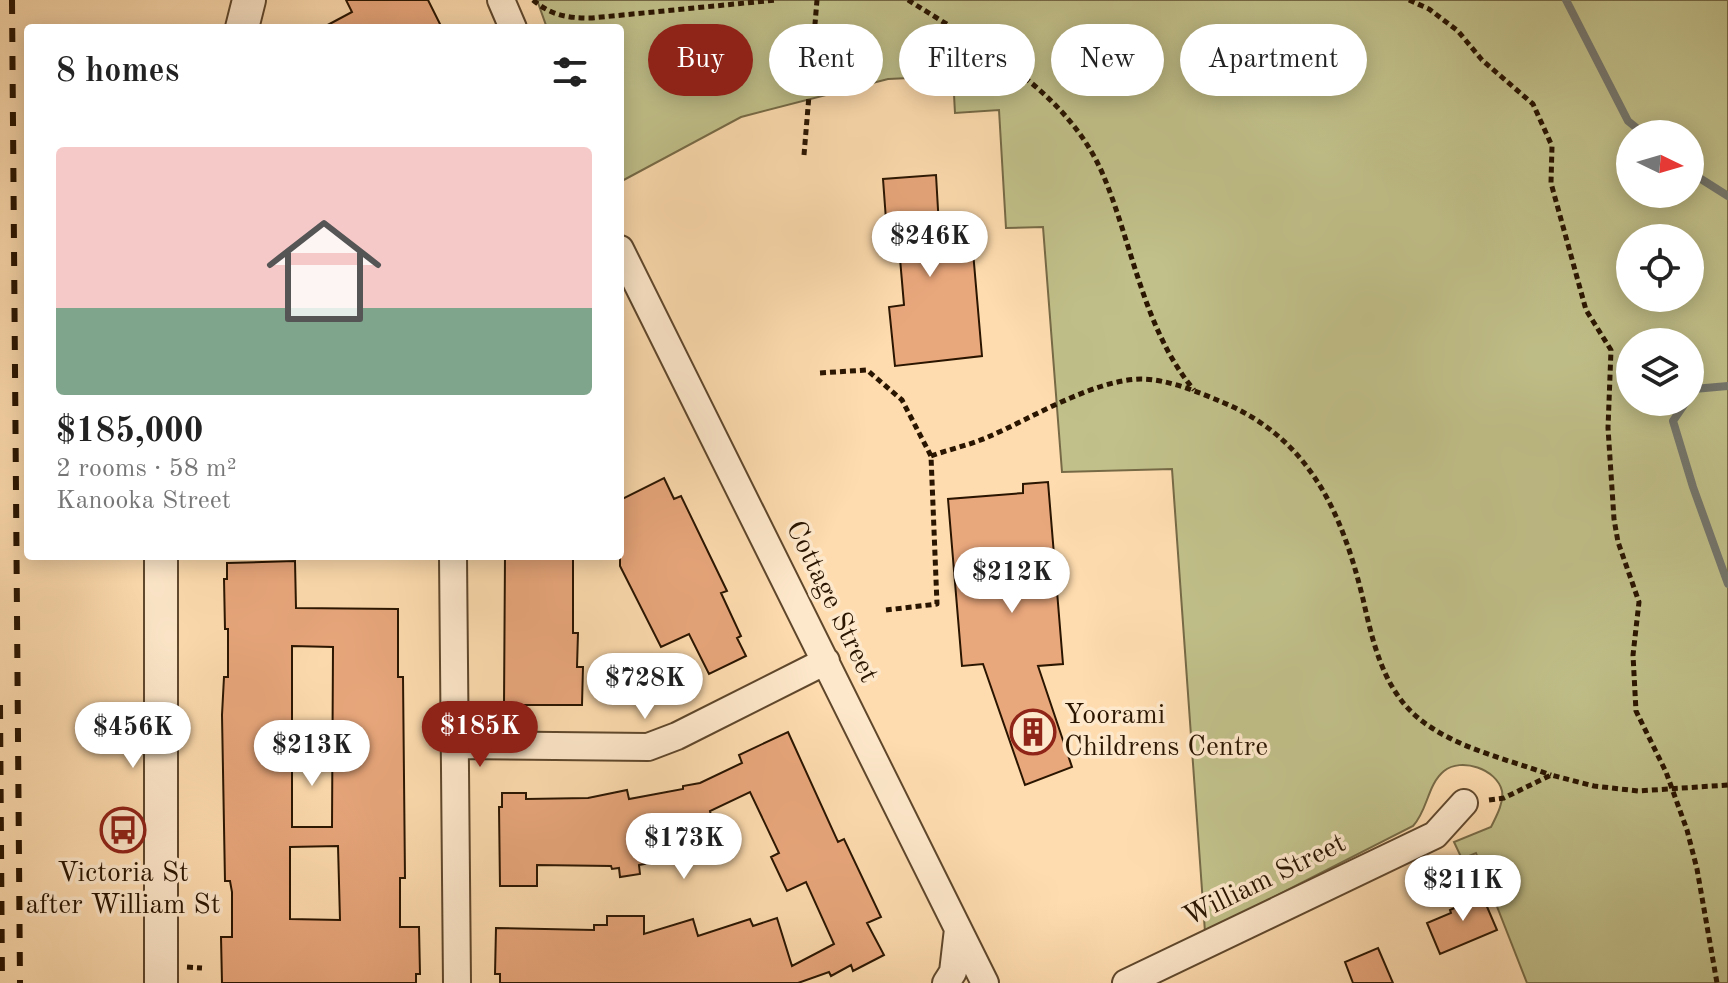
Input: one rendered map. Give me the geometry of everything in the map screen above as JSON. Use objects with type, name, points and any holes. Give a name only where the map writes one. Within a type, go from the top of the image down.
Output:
[{"type":"street","points":[[243,24],[249,0]]},
{"type":"street","points":[[501,0],[511,24]]},
{"type":"street","name":"Cottage Street","points":[[624,257],[985,983]]},
{"type":"street","points":[[161,560],[161,983]]},
{"type":"street","points":[[453,560],[457,983]]},
{"type":"street","points":[[455,745],[648,747],[677,736],[826,661]]},
{"type":"street","name":"William Street","points":[[1126,983],[1435,835],[1464,803]]},
{"type":"street","points":[[946,983],[953,972],[958,927]]},
{"type":"path","points":[[533,0],[545,11],[565,18],[592,18],[776,0]]},
{"type":"path","points":[[804,155],[817,0]]},
{"type":"path","points":[[908,0],[1026,78],[1069,120],[1104,176],[1154,323],[1182,376],[1195,390]]},
{"type":"path","points":[[1409,0],[1429,9],[1458,31],[1482,60],[1533,104],[1552,146],[1551,183],[1586,310],[1611,350],[1608,428],[1614,519],[1618,542],[1639,602],[1633,655],[1633,694],[1642,729],[1672,788],[1697,869],[1717,983]]},
{"type":"path","points":[[820,373],[867,370],[902,400],[931,456],[937,604],[886,610]]},
{"type":"path","points":[[931,456],[986,438],[1063,401],[1106,386],[1141,379],[1195,390],[1269,426],[1323,487],[1351,552],[1374,645],[1401,701],[1427,726],[1551,775],[1594,786],[1638,791],[1728,785]]},
{"type":"path","points":[[1464,803],[1504,798],[1551,775]]},
{"type":"shaded area","points":[[537,0],[1728,0],[1728,983],[1527,983],[1476,853],[1462,859],[1454,842],[1491,827],[1502,800],[1499,783],[1486,771],[1469,765],[1451,767],[1438,777],[1413,826],[1205,932],[1172,469],[1062,472],[1043,227],[1006,228],[999,110],[955,113],[954,96],[1035,96],[1035,24],[899,24],[899,78],[883,80],[883,24],[769,24],[769,96],[822,96],[741,117],[624,180],[624,24],[546,24]]},
{"type":"building","points":[[346,0],[428,0],[440,24],[330,24],[352,12]]},
{"type":"building","points":[[936,175],[940,244],[972,240],[982,356],[895,366],[889,307],[904,305],[899,247],[888,247],[883,179]]},
{"type":"building","points":[[664,478],[674,499],[681,496],[727,591],[721,593],[741,636],[737,638],[746,656],[709,674],[689,634],[661,647],[620,566],[620,560],[624,560],[624,498]]},
{"type":"building","points":[[1048,482],[1063,664],[1038,666],[1072,767],[1025,785],[983,664],[962,666],[948,499],[1023,493],[1023,484]]},
{"type":"building","points":[[505,560],[573,560],[573,633],[578,633],[577,667],[583,667],[582,705],[504,705]]},
{"type":"building","points":[[295,561],[296,608],[398,609],[398,677],[403,677],[405,878],[400,878],[400,927],[419,927],[420,974],[416,974],[416,983],[222,983],[221,937],[232,937],[232,892],[230,881],[225,881],[222,715],[224,677],[228,677],[224,579],[227,579],[227,563]],"holes":[[[292,646],[333,647],[332,827],[292,827]],[[338,846],[340,920],[290,919],[290,847]]]},
{"type":"building","points":[[788,732],[838,842],[844,839],[881,917],[867,923],[884,955],[853,971],[851,965],[831,976],[829,972],[798,983],[500,983],[500,974],[495,974],[496,928],[594,930],[594,925],[607,925],[607,916],[644,916],[644,934],[693,919],[698,936],[750,919],[753,926],[777,918],[792,966],[834,944],[806,882],[787,891],[771,857],[779,853],[750,792],[710,811],[718,850],[639,865],[640,874],[620,877],[619,868],[612,869],[611,866],[537,865],[537,886],[500,886],[499,807],[502,807],[502,793],[526,793],[526,799],[588,798],[627,790],[629,799],[683,789],[683,786],[700,783],[742,763],[739,755]]},
{"type":"building","points":[[1479,888],[1497,930],[1440,954],[1427,923],[1451,913],[1450,910],[1461,905],[1458,896]]},
{"type":"building","points":[[1378,948],[1393,983],[1353,983],[1345,962]]},
{"type":"waterway","points":[[1566,0],[1627,120]]},
{"type":"waterway","points":[[1704,181],[1728,196]]},
{"type":"waterway","points":[[1704,388],[1728,386]]},
{"type":"waterway","points":[[1676,416],[1673,421],[1693,487],[1728,584]]},
{"type":"railway","points":[[12,0],[20,983]]},
{"type":"railway","points":[[0,705],[2,983]]},
{"type":"place","name":"Yoorami Childrens Centre","points":[[1033,732]]},
{"type":"place","name":"Victoria St after William St","points":[[123,830]]}]
